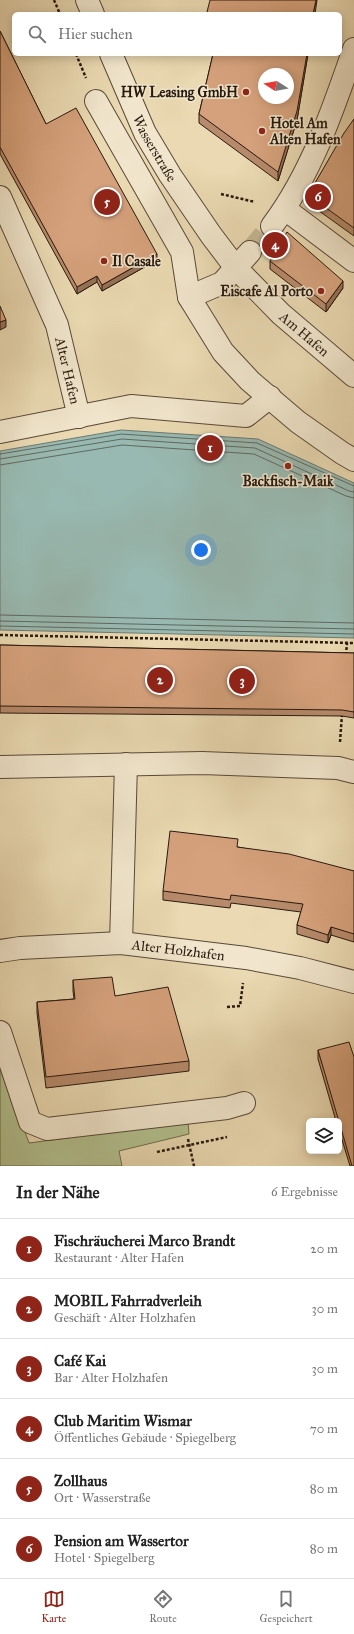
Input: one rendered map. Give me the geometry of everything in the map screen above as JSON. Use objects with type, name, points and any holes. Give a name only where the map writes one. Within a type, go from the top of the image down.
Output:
[{"type":"street","points":[[87,0],[92,12]]},
{"type":"street","points":[[272,226],[285,209],[312,158],[338,98],[354,49]]},
{"type":"street","name":"Wasserstraße","points":[[112,56],[145,133],[170,175],[211,235]]},
{"type":"street","points":[[96,101],[182,252],[189,297],[223,352],[250,381],[298,422],[354,460]]},
{"type":"street","name":"Alter Hafen","points":[[0,197],[57,325],[79,417]]},
{"type":"street","points":[[285,209],[354,261]]},
{"type":"street","name":"Am Hafen","points":[[211,235],[243,260],[281,314],[354,376]]},
{"type":"street","points":[[189,297],[222,283],[243,260]]},
{"type":"street","name":"Alter Hafen","points":[[0,432],[131,406],[246,416],[270,397]]},
{"type":"street","points":[[0,767],[202,763],[346,770]]},
{"type":"street","points":[[121,943],[126,764]]},
{"type":"street","name":"Alter Holzhafen","points":[[0,951],[20,948],[121,943],[246,958],[300,968],[354,982]]},
{"type":"street","points":[[0,1032],[30,1122],[47,1129],[227,1108],[244,1103]]},
{"type":"path","points":[[54,0],[59,12]]},
{"type":"path","points":[[221,194],[266,206],[285,209]]},
{"type":"path","points":[[0,635],[354,643]]},
{"type":"path","points":[[346,659],[347,643]]},
{"type":"path","points":[[342,713],[346,770]]},
{"type":"path","points":[[227,1007],[240,1006],[246,958]]},
{"type":"path","points":[[157,1152],[230,1136]]},
{"type":"green space","points":[[0,1062],[29,1143],[188,1122],[189,1134],[119,1151],[122,1166],[0,1166]]},
{"type":"water","points":[[121,430],[258,439],[354,483],[354,638],[0,630],[0,451]]},
{"type":"building","points":[[210,0],[316,0],[313,12],[207,12]]},
{"type":"building","points":[[0,31],[46,124],[76,108],[157,254],[102,285],[97,276],[77,287],[0,147]]},
{"type":"building","points":[[213,56],[307,56],[297,111],[278,172],[199,114]]},
{"type":"building","points":[[354,119],[354,228],[308,195],[344,133]]},
{"type":"building","points":[[287,232],[343,281],[326,304],[270,261]]},
{"type":"building","points":[[0,306],[6,320],[0,322]]},
{"type":"building","points":[[0,645],[354,653],[354,712],[342,710],[0,706]]},
{"type":"building","points":[[170,831],[238,839],[237,847],[289,854],[354,871],[354,934],[331,927],[328,935],[297,925],[303,904],[231,895],[230,900],[163,891]]},
{"type":"building","points":[[112,977],[115,996],[168,987],[189,1061],[46,1077],[37,1002],[75,999],[73,980]]},
{"type":"building","points":[[349,1042],[354,1057],[354,1166],[352,1166],[342,1132],[342,1118],[338,1118],[318,1050]]},
{"type":"tunnel","points":[[250,252],[272,226]]},
{"type":"place","name":"HW Leasing GmbH","points":[[246,92]]},
{"type":"place","name":"Hotel Am Alten Hafen","points":[[262,131]]},
{"type":"place","name":"Pension am Wassertor","points":[[318,197]]},
{"type":"place","name":"Zollhaus","points":[[107,202]]},
{"type":"place","name":"Club Maritim Wismar","points":[[275,245]]},
{"type":"place","name":"Il Casale","points":[[104,261]]},
{"type":"place","name":"Eiscafe Al Porto","points":[[321,291]]},
{"type":"place","name":"Fischräucherei Marco Brandt","points":[[210,448]]},
{"type":"place","name":"Backfisch-Maik","points":[[288,466]]},
{"type":"place","name":"MOBIL Fahrradverleih","points":[[160,680]]},
{"type":"place","name":"Café Kai","points":[[242,681]]}]
